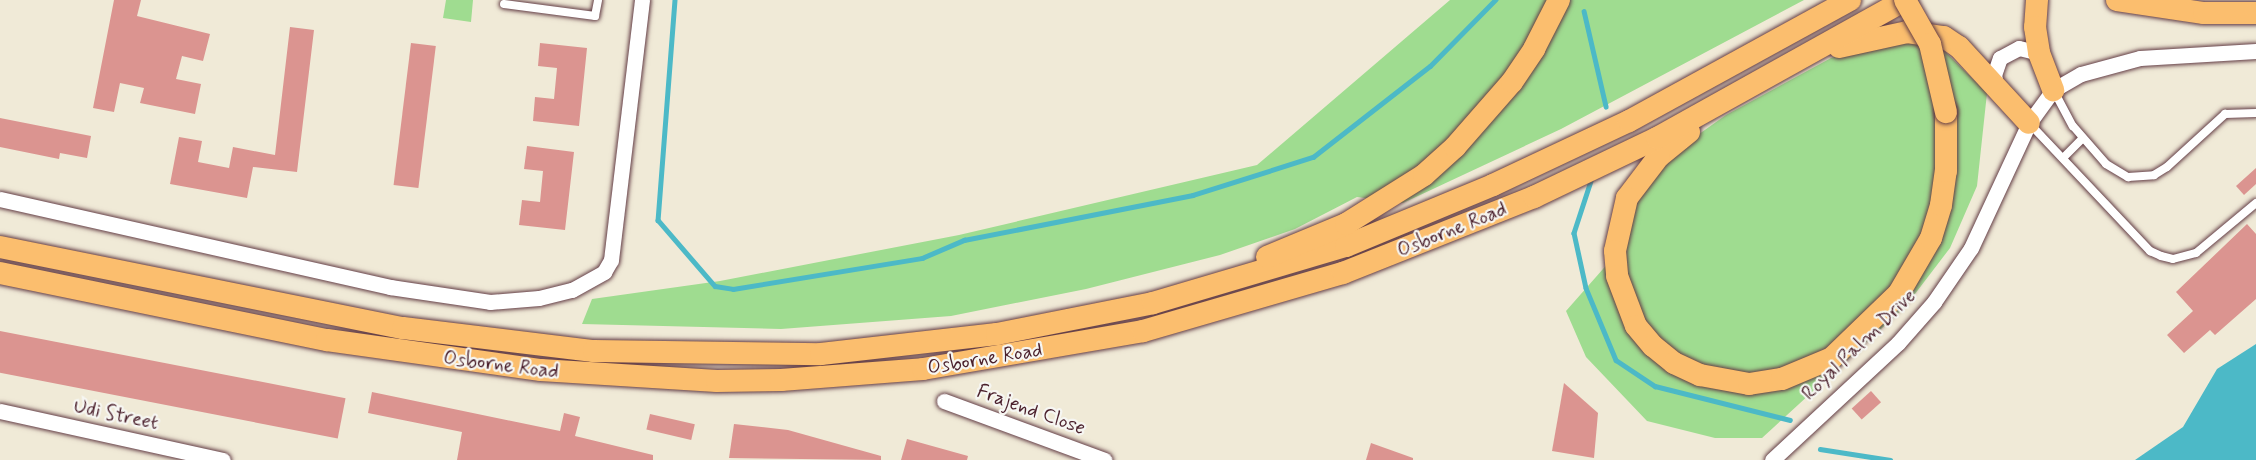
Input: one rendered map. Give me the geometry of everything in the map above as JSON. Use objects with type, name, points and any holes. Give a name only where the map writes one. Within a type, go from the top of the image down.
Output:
[{"type":"main road","points":[[1226,284],[1270,255],[1346,224],[1424,176],[1455,147],[1512,82],[1534,49],[1558,0]]},
{"type":"main road","name":"Osborne Road","points":[[0,247],[403,328],[594,351],[675,354],[821,354],[1007,332],[1226,284],[1346,246],[1551,159],[1754,55],[1850,0]]},
{"type":"main road","points":[[1730,99],[1659,156],[1636,183],[1619,223],[1617,276],[1636,326],[1674,363],[1700,375],[1749,384],[1782,380],[1832,358],[1855,340],[1899,293],[1931,238],[1941,205],[1948,140],[1941,76],[1930,44],[1905,0]]},
{"type":"main road","name":"Osborne Road","points":[[0,273],[327,340],[541,370],[717,381],[854,376],[1079,344],[1276,295],[1343,273],[1534,197],[1730,99],[1905,0]]},
{"type":"main road","points":[[2037,0],[2039,54],[2053,90]]},
{"type":"main road","points":[[2117,0],[2205,13],[2256,14]]},
{"type":"main road","points":[[1811,54],[1886,35],[1926,32],[1959,47],[2029,123]]},
{"type":"street","points":[[0,200],[390,287],[490,302],[539,298],[572,290],[604,272],[611,260],[642,0]]},
{"type":"street","points":[[1996,89],[1994,75],[2000,58],[2019,48],[2039,54]]},
{"type":"street","points":[[2029,123],[2053,90],[2081,74],[2140,58],[2256,51]]},
{"type":"street","name":"Royal Palm Drive","points":[[1772,460],[1898,343],[1934,302],[1971,248],[2029,123]]},
{"type":"street","name":"Frajend Close","points":[[944,400],[1104,460]]},
{"type":"street","name":"Udi Street","points":[[0,411],[223,460]]},
{"type":"lane","points":[[504,4],[595,16],[598,0]]},
{"type":"lane","points":[[2053,90],[2083,138],[2116,172],[2141,178],[2167,167],[2225,114],[2256,113]]},
{"type":"lane","points":[[2029,123],[2150,251],[2167,258],[2196,253],[2256,203]]},
{"type":"lane","points":[[2063,158],[2083,138]]},
{"type":"green space","points":[[446,0],[473,0],[471,22],[443,18]]},
{"type":"green space","points":[[1450,0],[1804,0],[1561,129],[1403,203],[1357,197],[1295,229],[1220,255],[1086,289],[951,316],[781,329],[582,324],[592,299],[720,281],[959,235],[1257,165]]},
{"type":"green space","points":[[1917,24],[1987,93],[1977,186],[1950,248],[1905,307],[1762,438],[1715,438],[1647,421],[1586,357],[1566,311],[1625,244],[1633,199],[1661,161],[1726,115],[1831,58]]},
{"type":"water","points":[[2256,344],[2256,460],[2135,460],[2183,427],[2217,369]]},
{"type":"building","points":[[114,0],[141,0],[137,16],[210,34],[203,61],[182,56],[176,79],[201,84],[195,114],[140,103],[144,88],[120,83],[114,112],[93,108]]},
{"type":"building","points":[[290,27],[314,30],[297,172],[253,167],[247,198],[170,184],[179,137],[202,141],[198,162],[229,168],[233,147],[275,155]]},
{"type":"building","points":[[411,43],[436,46],[418,188],[394,185]]},
{"type":"building","points":[[540,43],[587,48],[579,126],[533,121],[535,97],[554,99],[557,68],[538,66]]},
{"type":"building","points":[[0,118],[91,136],[87,158],[60,153],[59,159],[0,147]]},
{"type":"building","points":[[527,146],[574,152],[565,230],[519,225],[522,200],[540,202],[543,171],[524,169]]},
{"type":"building","points":[[2256,168],[2256,184],[2244,195],[2236,186]]},
{"type":"building","points":[[2247,224],[2256,234],[2256,299],[2215,335],[2210,330],[2184,353],[2167,335],[2193,311],[2176,292]]},
{"type":"building","points":[[0,331],[346,398],[338,438],[0,373]]},
{"type":"building","points":[[1564,383],[1598,413],[1594,458],[1552,451]]},
{"type":"building","points":[[1871,391],[1881,402],[1862,420],[1852,408]]},
{"type":"building","points":[[372,392],[560,431],[564,413],[580,417],[575,436],[653,455],[653,460],[457,460],[462,432],[368,413]]},
{"type":"building","points":[[650,414],[695,424],[691,440],[646,430]]},
{"type":"building","points":[[734,424],[788,430],[881,456],[881,460],[729,458]]},
{"type":"building","points":[[907,439],[968,456],[967,460],[901,460]]},
{"type":"building","points":[[1371,443],[1413,458],[1413,460],[1366,460]]},
{"type":"waterway","points":[[675,0],[658,220],[715,286],[733,289],[922,258],[964,240],[1193,195],[1313,157],[1430,66],[1495,0]]},
{"type":"waterway","points":[[1584,11],[1606,106]]},
{"type":"waterway","points":[[1592,178],[1574,233],[1586,288],[1616,360],[1655,386],[1790,420]]},
{"type":"waterway","points":[[1820,449],[1890,460]]}]
